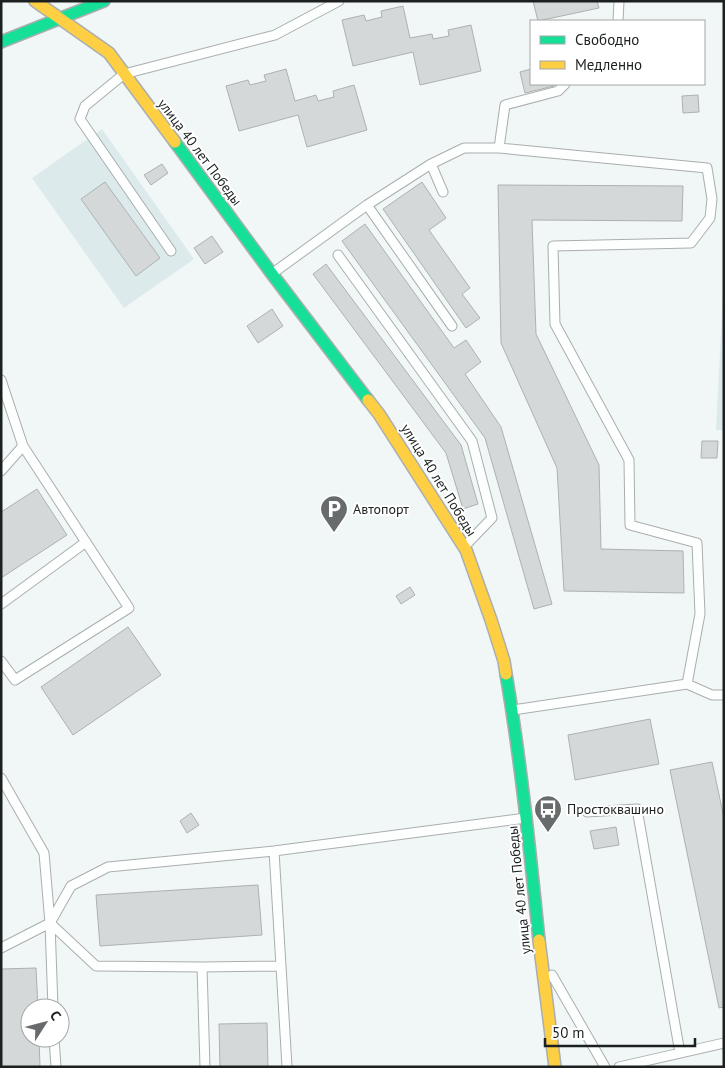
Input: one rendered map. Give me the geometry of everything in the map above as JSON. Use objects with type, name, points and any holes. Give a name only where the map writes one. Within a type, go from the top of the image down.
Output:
[{"type":"street","name":"улица 40 лет Победы","points":[[34,1],[109,53],[272,274],[379,414],[464,547],[504,661],[526,818],[555,1067]]},
{"type":"street","points":[[1,42],[104,1]]},
{"type":"lane","points":[[172,251],[80,119],[85,106],[124,74],[275,35],[339,1]]},
{"type":"lane","points":[[618,20],[619,1]]},
{"type":"lane","points":[[500,148],[505,105],[558,92],[564,85]]},
{"type":"lane","points":[[272,274],[367,205],[431,164],[464,148],[500,148],[707,168],[712,199],[710,218],[691,243],[553,246],[555,324],[629,460],[630,525],[697,543],[700,614],[687,684]]},
{"type":"lane","points":[[431,164],[443,192]]},
{"type":"lane","points":[[367,205],[452,326]]},
{"type":"lane","points":[[338,255],[472,441],[492,518],[464,547]]},
{"type":"lane","points":[[1,380],[24,446],[129,608],[14,680],[1,661]]},
{"type":"lane","points":[[1,471],[24,446]]},
{"type":"lane","points":[[1,604],[86,542]]},
{"type":"lane","points":[[512,710],[687,684],[712,695],[724,695]]},
{"type":"lane","points":[[1,778],[44,853],[50,923],[53,998]]},
{"type":"lane","points":[[587,812],[637,809],[680,1053]]},
{"type":"lane","points":[[1,948],[50,923],[71,886],[108,867],[274,851],[526,818]]},
{"type":"lane","points":[[274,851],[287,1067]]},
{"type":"lane","points":[[50,923],[96,966],[281,966]]},
{"type":"lane","points":[[541,955],[605,1067]]},
{"type":"lane","points":[[202,967],[205,1067]]},
{"type":"lane","points":[[619,1067],[724,1043]]},
{"type":"lane","points":[[55,1048],[56,1067]]},
{"type":"shaded area","points":[[102,129],[194,259],[124,308],[32,178]]},
{"type":"shaded area","points":[[724,274],[724,430],[716,430]]},
{"type":"building","points":[[533,1],[597,1],[599,8],[543,20],[538,20]]},
{"type":"building","points":[[403,6],[410,38],[432,34],[433,39],[449,36],[448,30],[471,25],[481,71],[420,85],[413,52],[353,66],[342,20],[364,15],[366,21],[382,17],[381,11]]},
{"type":"building","points":[[286,69],[295,101],[316,95],[318,101],[334,97],[333,91],[354,85],[367,130],[307,147],[298,115],[239,131],[226,86],[248,80],[250,85],[266,81],[264,75]]},
{"type":"building","points":[[530,69],[530,85],[554,86],[525,93],[520,72]]},
{"type":"building","points":[[698,95],[699,112],[683,113],[682,96]]},
{"type":"building","points":[[162,164],[168,173],[151,185],[144,175]]},
{"type":"building","points":[[105,182],[160,258],[136,276],[81,199]]},
{"type":"building","points":[[422,182],[446,218],[429,230],[470,288],[462,294],[480,318],[466,328],[383,209]]},
{"type":"building","points":[[498,185],[683,186],[682,221],[532,220],[536,334],[599,465],[601,549],[683,551],[684,593],[564,591],[557,468],[501,343]]},
{"type":"building","points":[[365,224],[454,348],[466,340],[481,362],[465,374],[501,427],[552,604],[534,609],[485,438],[342,241]]},
{"type":"building","points":[[212,236],[223,252],[205,264],[194,248]]},
{"type":"building","points":[[326,264],[461,445],[478,504],[463,509],[446,453],[313,274]]},
{"type":"building","points":[[272,309],[283,326],[258,343],[247,326]]},
{"type":"building","points":[[702,441],[718,441],[717,458],[701,458]]},
{"type":"building","points":[[37,489],[67,535],[1,578],[1,512]]},
{"type":"building","points":[[410,587],[415,595],[401,604],[396,596]]},
{"type":"building","points":[[128,627],[161,675],[73,735],[41,687]]},
{"type":"building","points":[[650,719],[659,764],[575,780],[568,735]]},
{"type":"building","points":[[712,762],[724,818],[724,1007],[719,1008],[670,770]]},
{"type":"building","points":[[191,813],[199,825],[187,833],[180,821]]},
{"type":"building","points":[[616,827],[619,845],[594,849],[590,831]]},
{"type":"building","points":[[258,885],[262,935],[100,946],[96,895]]},
{"type":"building","points":[[36,968],[38,998],[20,998],[20,1048],[39,1048],[40,1067],[1,1067],[1,969]]},
{"type":"building","points":[[267,1023],[268,1067],[220,1067],[219,1024]]},
{"type":"traffic: fast","points":[[1,42],[104,1]]},
{"type":"traffic: fast","points":[[175,142],[368,400]]},
{"type":"traffic: fast","points":[[506,674],[521,773],[539,940]]},
{"type":"traffic: slow","points":[[35,1],[109,53],[175,142]]},
{"type":"traffic: slow","points":[[368,400],[379,414],[466,550],[491,620],[504,661],[506,674]]},
{"type":"traffic: slow","points":[[539,940],[555,1067]]},
{"type":"place","name":"Автопорт","points":[[334,533]]},
{"type":"place","name":"Простоквашино","points":[[548,833]]}]
